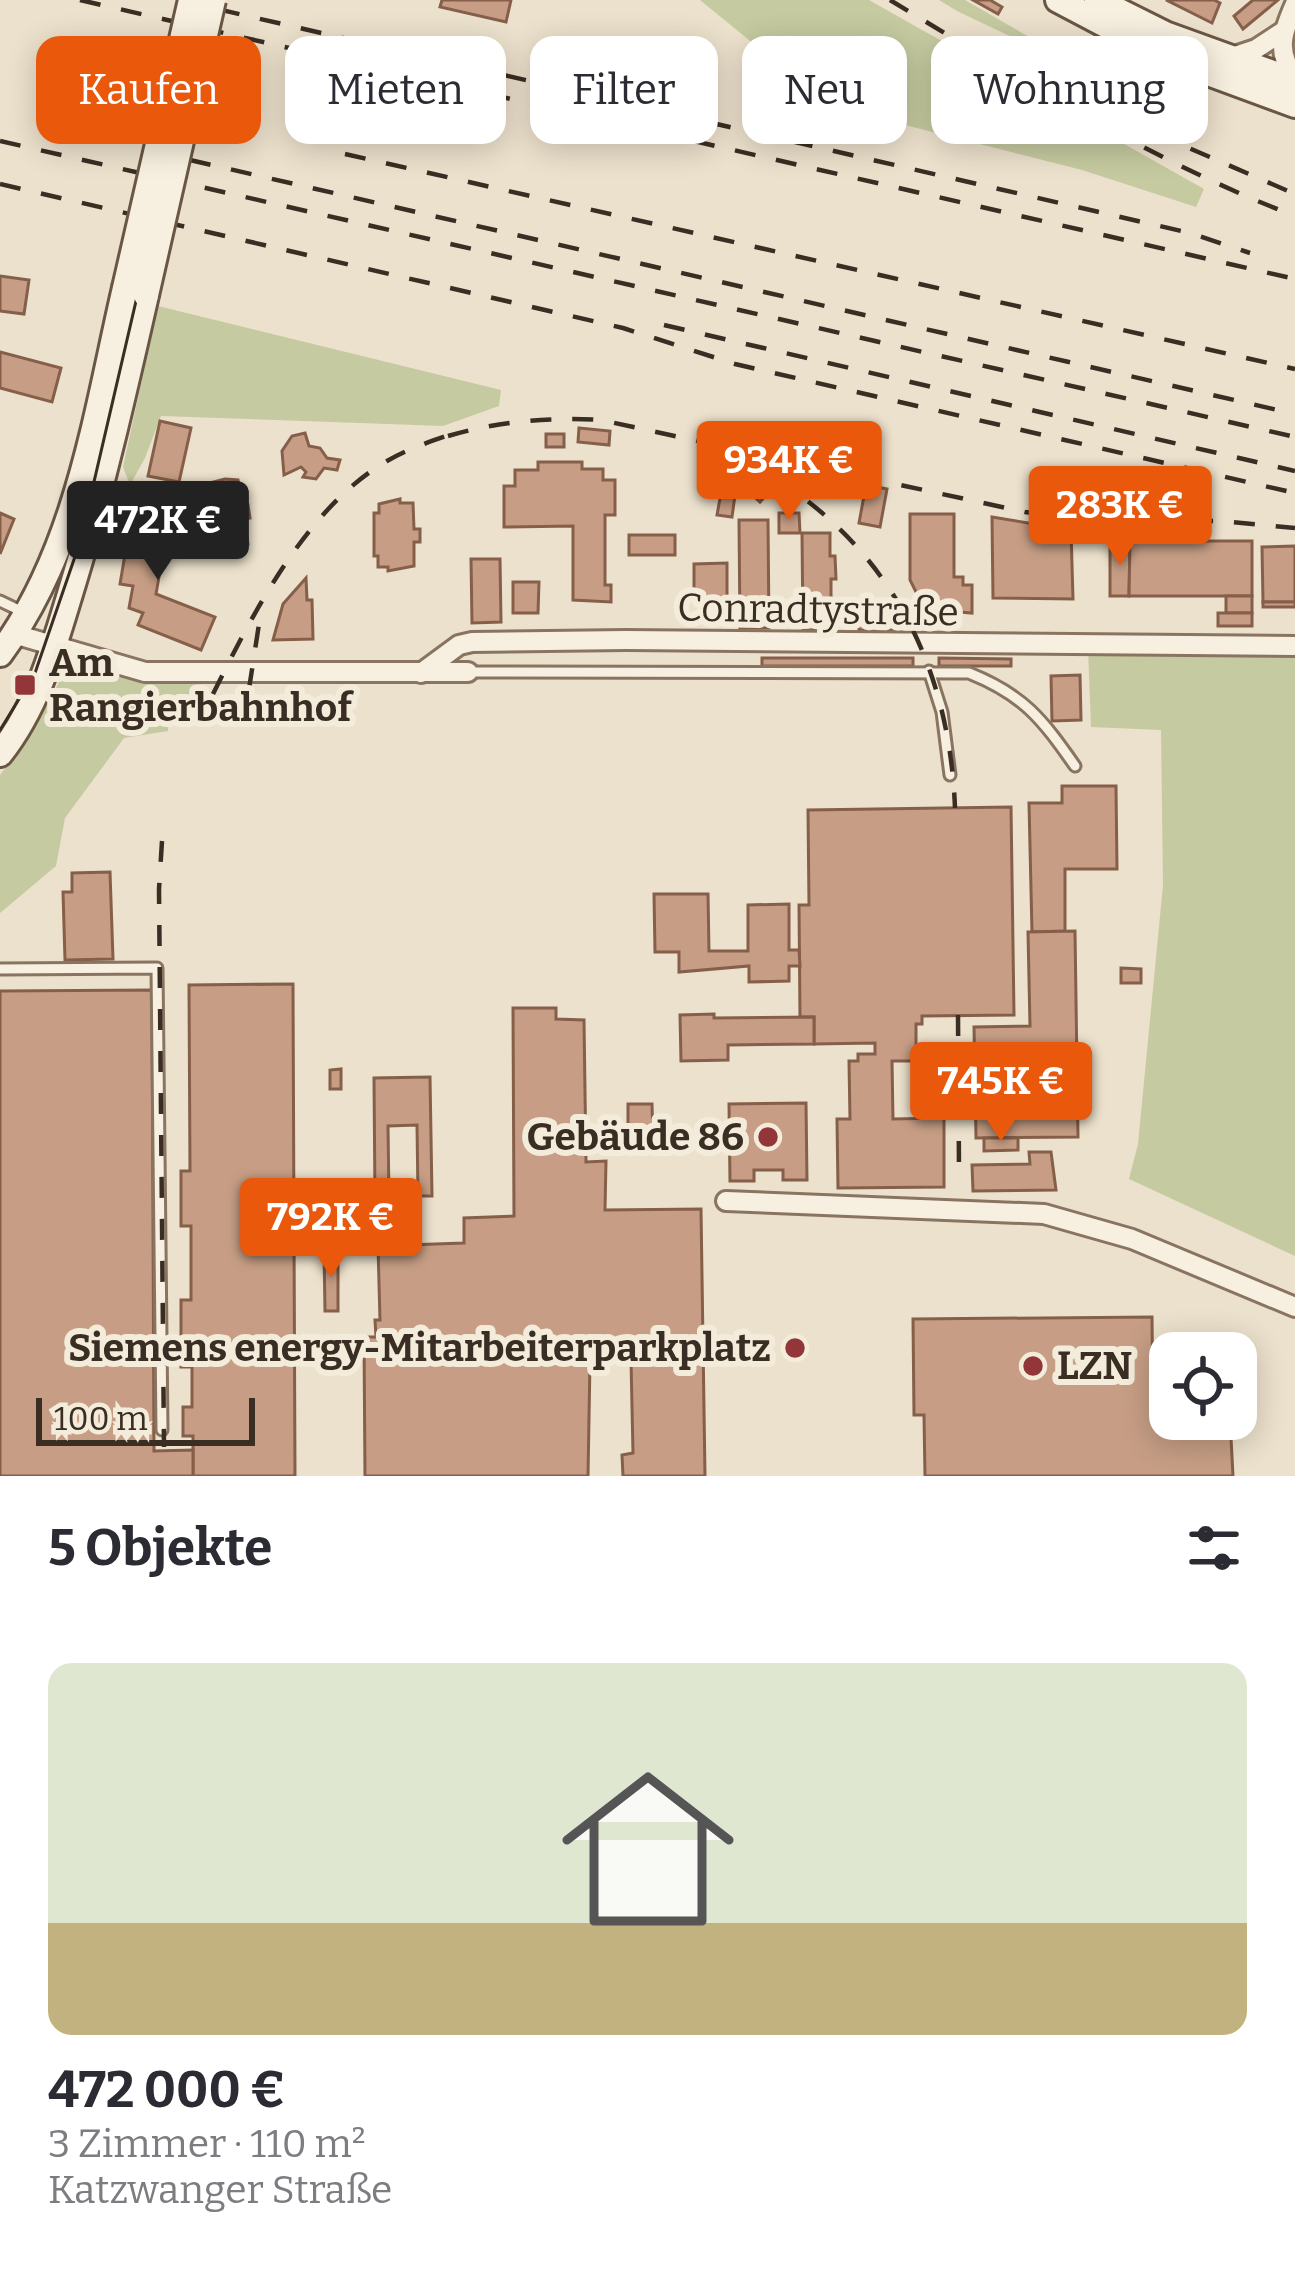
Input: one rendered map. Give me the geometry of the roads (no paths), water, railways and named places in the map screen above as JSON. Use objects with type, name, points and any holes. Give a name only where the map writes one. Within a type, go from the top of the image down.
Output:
[{"type":"main road","points":[[0,754],[27,712],[53,647],[100,490],[191,0]]},
{"type":"main road","points":[[14,634],[46,578],[69,517],[213,0]]},
{"type":"main road","points":[[1058,0],[1170,59],[1295,105]]},
{"type":"main road","points":[[1097,0],[1165,34],[1295,79]]},
{"type":"street","points":[[1295,4],[1282,32],[1284,59],[1295,79]]},
{"type":"street","points":[[1228,58],[1256,49],[1282,32]]},
{"type":"street","points":[[14,634],[145,672],[468,672]]},
{"type":"street","name":"Conradtystraße","points":[[421,673],[459,645],[472,642],[1295,646]]},
{"type":"street","points":[[726,1201],[1044,1214],[1132,1239],[1295,1307]]},
{"type":"lane","points":[[0,601],[14,634]]},
{"type":"lane","points":[[929,671],[942,712],[950,776]]},
{"type":"lane","points":[[468,672],[969,673],[1008,689],[1050,728],[1075,766]]},
{"type":"lane","points":[[0,969],[157,968],[162,1430]]},
{"type":"tram line","points":[[0,730],[35,673],[80,542],[206,0]]},
{"type":"railway","points":[[80,0],[1295,279]]},
{"type":"railway","points":[[178,0],[1190,233],[1250,253]]},
{"type":"railway","points":[[890,0],[1138,144],[1295,216]]},
{"type":"railway","points":[[0,141],[1295,437]]},
{"type":"railway","points":[[1180,144],[1295,194]]},
{"type":"railway","points":[[345,154],[1295,369]]},
{"type":"railway","points":[[190,160],[1295,414]]},
{"type":"railway","points":[[0,184],[623,328],[735,364],[1295,493]]},
{"type":"railway","points":[[664,325],[1295,471]]},
{"type":"railway","points":[[448,436],[524,421],[601,420],[1025,512],[1099,521],[1220,521],[1295,528]]},
{"type":"railway","points":[[213,694],[285,564],[332,505],[387,461],[464,430]]},
{"type":"railway","points":[[737,457],[787,486],[830,520],[867,558],[897,601],[921,648],[938,698],[950,751],[955,808]]},
{"type":"railway","points":[[249,689],[259,624]]},
{"type":"railway","points":[[162,841],[164,1447]]},
{"type":"railway","points":[[958,1015],[959,1171]]},
{"type":"place","name":"Am Rangierbahnhof","points":[[25,685]]},
{"type":"place","name":"Gebäude 86","points":[[768,1137]]},
{"type":"place","name":"Siemens energy-Mitarbeiterparkplatz","points":[[795,1348]]},
{"type":"place","name":"LZN","points":[[1033,1366]]}]
